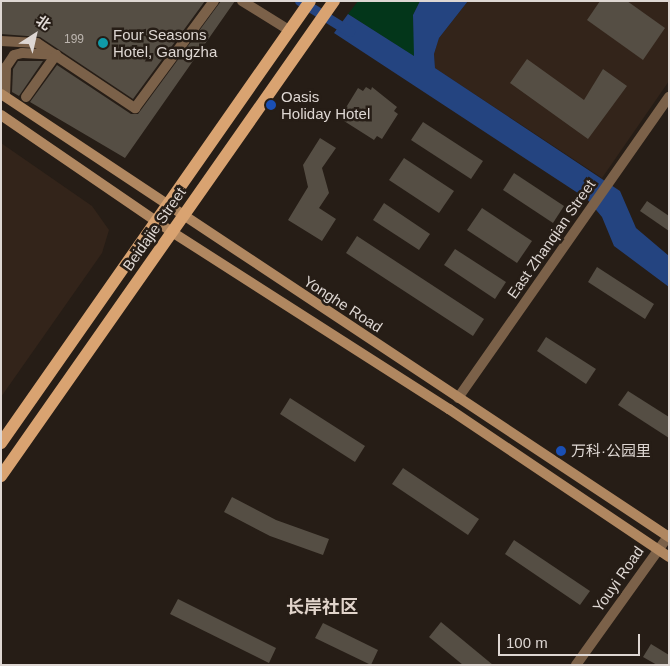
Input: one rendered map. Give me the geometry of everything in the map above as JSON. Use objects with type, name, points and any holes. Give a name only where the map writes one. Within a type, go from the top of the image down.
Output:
[{"type":"main road","name":"Beidajie Street","points":[[1,443],[310,1]]},
{"type":"main road","name":"Beidajie Street","points":[[1,476],[333,3]]},
{"type":"main road","name":"Yonghe Road","points":[[3,95],[182,217],[668,536]]},
{"type":"main road","name":"Yonghe Road","points":[[1,115],[172,232],[449,409],[669,557]]},
{"type":"street","points":[[1,41],[37,43],[135,108],[214,1]]},
{"type":"street","points":[[242,1],[290,30]]},
{"type":"street","points":[[3,95],[6,67],[14,56],[22,53],[56,55]]},
{"type":"street","points":[[26,97],[56,55]]},
{"type":"street","name":"East Zhanqian Street","points":[[458,398],[669,97]]},
{"type":"street","name":"Youyi Road","points":[[576,665],[668,536]]},
{"type":"shaded area","points":[[468,1],[669,1],[669,81],[602,178],[435,68],[434,54],[439,38]]},
{"type":"shaded area","points":[[1,143],[92,206],[109,230],[102,253],[1,397]]},
{"type":"green space","points":[[358,1],[420,1],[413,15],[415,57],[348,14]]},
{"type":"water","points":[[420,1],[468,1],[439,38],[434,54],[435,68],[620,191],[636,228],[669,256],[669,287],[614,246],[602,217],[587,199],[334,33],[348,14],[414,56],[413,15]]},
{"type":"building","points":[[1,1],[205,1],[133,99],[40,37],[1,34]]},
{"type":"building","points":[[221,1],[235,1],[125,158],[30,102],[57,65],[131,114],[138,114]]},
{"type":"building","points":[[600,1],[627,1],[665,28],[643,60],[587,20]]},
{"type":"building","points":[[527,59],[584,100],[603,69],[627,86],[588,139],[510,83]]},
{"type":"building","points":[[18,61],[43,61],[19,96],[12,92],[13,69]]},
{"type":"building","points":[[366,87],[371,90],[372,87],[397,107],[394,111],[398,114],[382,139],[377,136],[374,140],[344,121],[347,117],[342,114],[358,88],[363,91]]},
{"type":"building","points":[[423,122],[483,161],[471,179],[411,140]]},
{"type":"building","points":[[320,138],[336,148],[322,168],[329,193],[319,208],[336,219],[322,241],[288,220],[308,187],[303,165]]},
{"type":"building","points":[[404,158],[454,191],[439,213],[389,180]]},
{"type":"building","points":[[514,173],[564,206],[553,223],[503,190]]},
{"type":"building","points":[[647,201],[669,216],[669,231],[640,211]]},
{"type":"building","points":[[384,203],[430,234],[419,250],[373,220]]},
{"type":"building","points":[[482,208],[532,241],[517,263],[467,230]]},
{"type":"building","points":[[357,236],[484,319],[473,336],[346,253]]},
{"type":"building","points":[[455,249],[506,282],[495,299],[444,265]]},
{"type":"building","points":[[597,267],[654,304],[645,319],[588,282]]},
{"type":"building","points":[[546,337],[596,369],[586,384],[537,351]]},
{"type":"building","points":[[628,391],[669,417],[669,438],[618,405]]},
{"type":"building","points":[[290,398],[365,446],[355,462],[280,414]]},
{"type":"building","points":[[403,468],[479,519],[468,535],[392,484]]},
{"type":"building","points":[[232,497],[276,520],[329,539],[323,555],[270,536],[224,512]]},
{"type":"building","points":[[514,540],[590,591],[580,605],[505,554]]},
{"type":"building","points":[[178,599],[276,648],[269,663],[170,614]]},
{"type":"building","points":[[441,622],[493,665],[463,665],[429,637]]},
{"type":"building","points":[[323,623],[378,650],[371,665],[315,638]]},
{"type":"building","points":[[651,644],[669,655],[669,665],[657,665],[643,657]]},
{"type":"waterway","points":[[300,1],[350,32]]},
{"type":"place","name":"Four Seasons Hotel, Gangzha","points":[[103,43]]},
{"type":"place","name":"Oasis Holiday Hotel","points":[[271,105]]},
{"type":"place","name":"万科·公园里","points":[[561,451]]},
{"type":"district","name":"长岸社区","points":[[322,607]]}]
